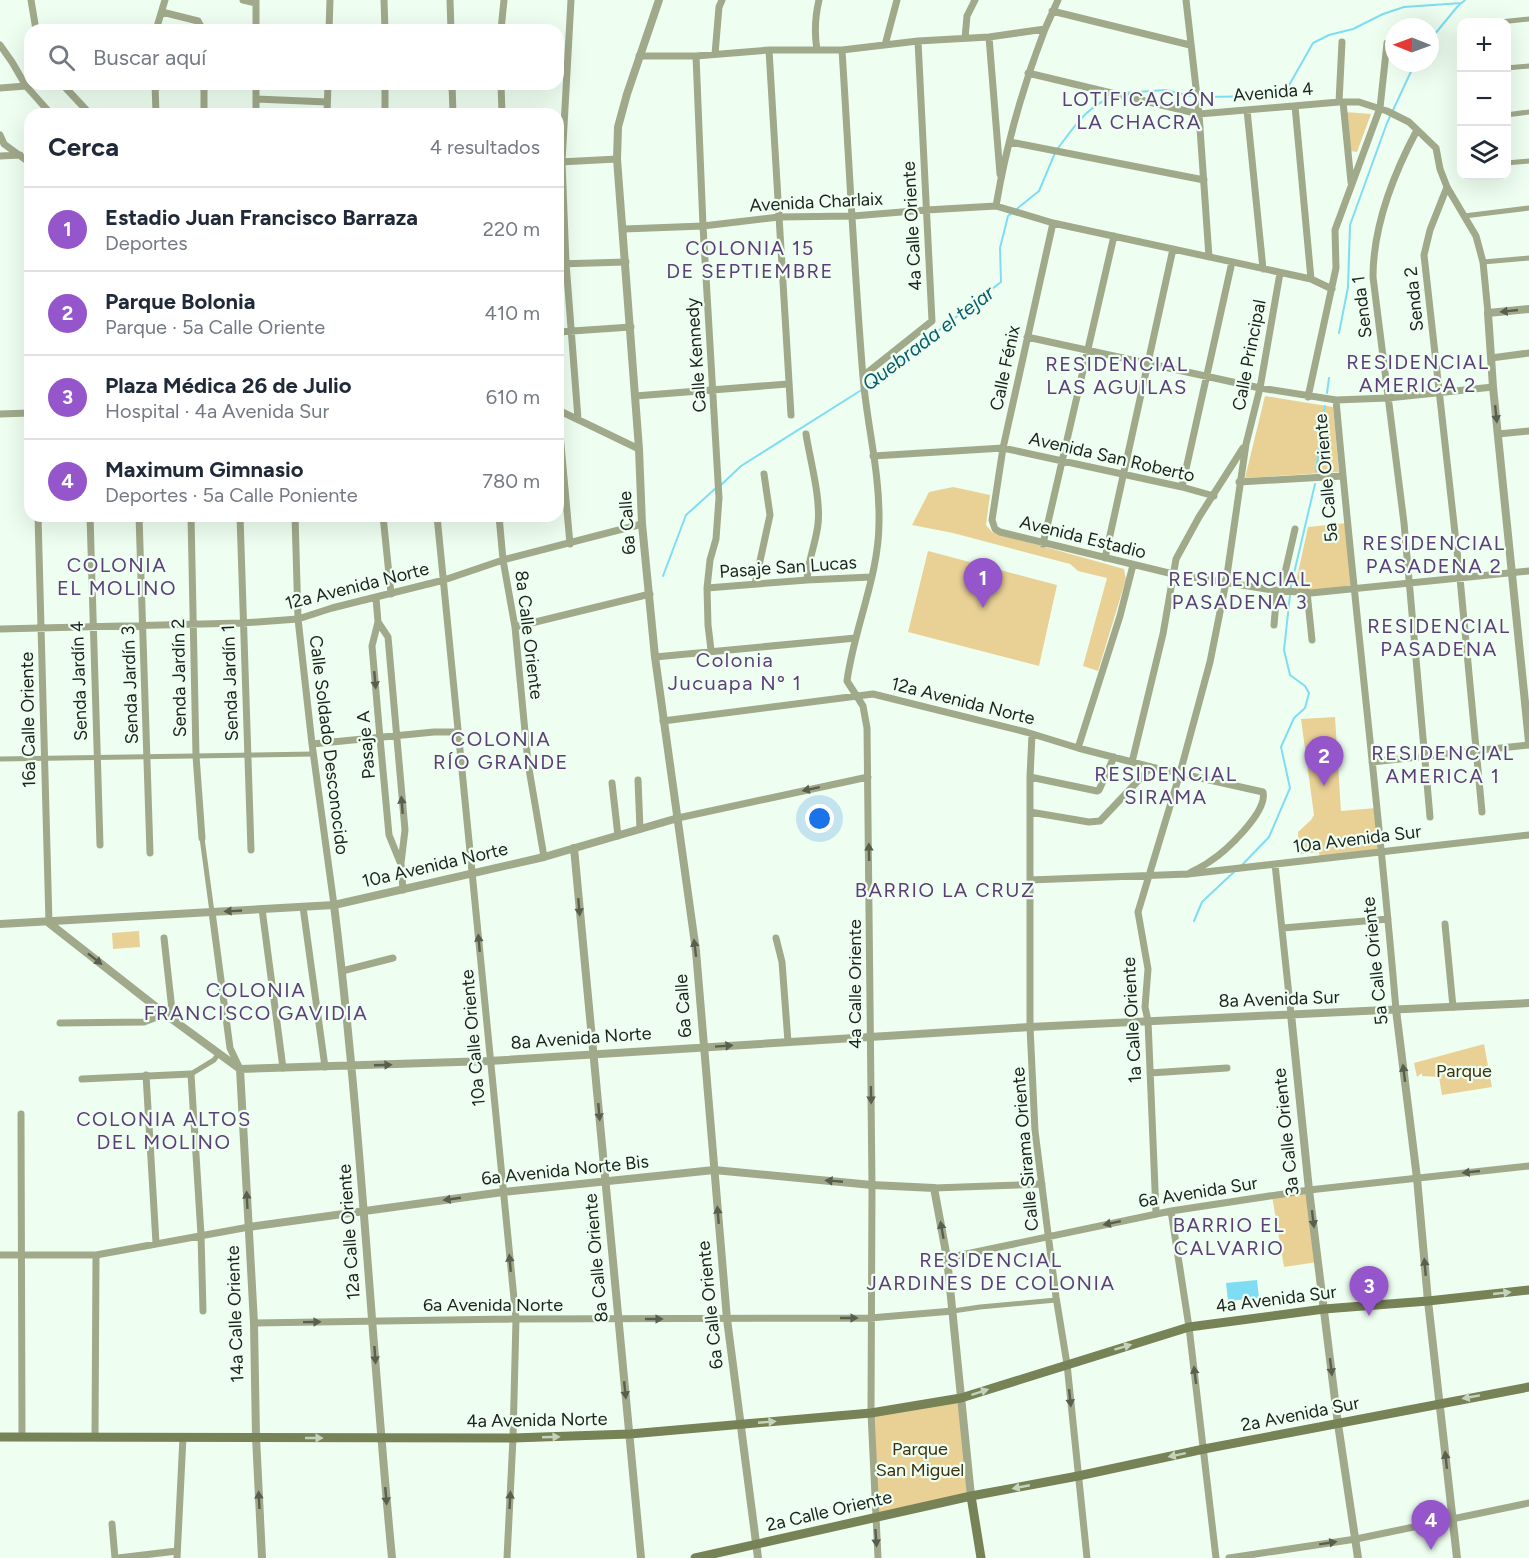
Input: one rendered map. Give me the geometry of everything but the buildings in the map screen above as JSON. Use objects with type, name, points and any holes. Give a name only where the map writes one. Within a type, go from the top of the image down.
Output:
[{"type":"main road","name":"4a Avenida Sur","points":[[1067,1364],[1189,1327],[1324,1309],[1529,1290]]},
{"type":"main road","name":"4a Avenida Norte","points":[[0,1437],[513,1438],[630,1434],[871,1413],[961,1398],[1067,1364]]},
{"type":"main road","name":"2a Avenida Sur","points":[[1078,1476],[1204,1449],[1529,1387]]},
{"type":"main road","name":"2a Calle Oriente","points":[[695,1558],[971,1496],[1078,1476]]},
{"type":"main road","points":[[971,1496],[981,1558]]},
{"type":"street","points":[[31,0],[35,24]]},
{"type":"street","points":[[158,24],[165,0]]},
{"type":"street","points":[[243,0],[256,1],[256,24]]},
{"type":"street","points":[[329,24],[330,0]]},
{"type":"street","points":[[384,0],[385,24]]},
{"type":"street","points":[[450,0],[451,24]]},
{"type":"street","points":[[502,24],[504,0]]},
{"type":"street","points":[[564,108],[571,0]]},
{"type":"street","name":"6a Calle","points":[[659,0],[639,56],[618,127],[617,159],[631,327],[642,524],[663,721],[696,951],[703,1048]]},
{"type":"street","points":[[715,54],[719,7],[722,0]]},
{"type":"street","points":[[817,50],[814,34],[819,0]]},
{"type":"street","points":[[885,45],[897,0]]},
{"type":"street","points":[[965,38],[967,16],[975,0]]},
{"type":"street","points":[[996,206],[1028,73],[1058,0]]},
{"type":"street","points":[[1186,0],[1199,114],[1209,257]]},
{"type":"street","points":[[1052,10],[1190,45]]},
{"type":"street","points":[[162,12],[198,21],[200,24]]},
{"type":"street","points":[[1511,21],[1529,19]]},
{"type":"street","points":[[639,56],[696,56],[769,50],[842,50],[918,41],[989,37],[1046,29]]},
{"type":"street","points":[[989,37],[1001,179]]},
{"type":"street","name":"4a Calle Oriente","points":[[863,376],[932,321],[918,41]]},
{"type":"street","points":[[1342,42],[1341,102],[1351,184]]},
{"type":"street","points":[[0,45],[24,83]]},
{"type":"street","points":[[769,50],[791,415]]},
{"type":"street","name":"4a Calle Oriente","points":[[842,50],[863,376],[879,522],[876,559],[850,653],[847,681],[863,706],[867,728],[872,1185],[871,1413],[878,1558]]},
{"type":"street","name":"Calle Kennedy","points":[[696,56],[703,226],[720,498],[716,539],[710,560],[707,588]]},
{"type":"street","points":[[1511,68],[1529,66]]},
{"type":"street","name":"5a Calle Oriente","points":[[1308,397],[1336,268],[1335,230],[1351,184],[1384,109],[1386,72]]},
{"type":"street","name":"Avenida 4","points":[[1028,73],[1199,114],[1359,102],[1384,109],[1409,122],[1436,148],[1440,169],[1448,187],[1476,236],[1483,262],[1488,314]]},
{"type":"street","points":[[0,88],[24,86]]},
{"type":"street","points":[[30,90],[46,108]]},
{"type":"street","points":[[68,90],[84,108]]},
{"type":"street","points":[[155,90],[156,108]]},
{"type":"street","points":[[204,90],[204,108]]},
{"type":"street","points":[[256,90],[256,108]]},
{"type":"street","points":[[327,108],[328,90]]},
{"type":"street","points":[[385,90],[385,108]]},
{"type":"street","points":[[452,90],[453,108]]},
{"type":"street","points":[[501,90],[502,108]]},
{"type":"street","points":[[256,99],[327,102]]},
{"type":"street","points":[[1294,106],[1311,279]]},
{"type":"street","points":[[1250,110],[1263,268]]},
{"type":"street","points":[[1511,114],[1529,112]]},
{"type":"street","name":"Senda 1","points":[[1418,130],[1399,165],[1378,230],[1373,252],[1372,277],[1404,523],[1424,756]]},
{"type":"street","points":[[0,135],[4,144],[24,158]]},
{"type":"street","points":[[1011,142],[1204,180]]},
{"type":"street","points":[[0,156],[20,155]]},
{"type":"street","points":[[564,162],[617,159]]},
{"type":"street","points":[[1511,163],[1529,161]]},
{"type":"street","name":"Senda 2","points":[[1448,187],[1430,230],[1424,255],[1460,578],[1476,750]]},
{"type":"street","name":"Avenida Charlaix","points":[[624,229],[703,226],[779,217],[853,216],[996,206],[1053,223],[1311,279],[1332,289]]},
{"type":"street","points":[[1464,216],[1529,208]]},
{"type":"street","name":"Calle Fénix","points":[[992,520],[1003,448],[1053,223]]},
{"type":"street","points":[[1043,543],[1114,236]]},
{"type":"street","points":[[1105,558],[1173,249]]},
{"type":"street","points":[[1483,262],[1529,258]]},
{"type":"street","points":[[564,264],[626,262]]},
{"type":"street","points":[[1182,487],[1232,262]]},
{"type":"street","name":"Calle Principal","points":[[1246,444],[1260,388],[1280,273]]},
{"type":"street","points":[[564,281],[578,419]]},
{"type":"street","points":[[1372,762],[1529,744],[1493,387],[1488,314],[1529,309]]},
{"type":"street","points":[[564,332],[631,327]]},
{"type":"street","points":[[1027,338],[1260,388],[1336,400],[1388,398],[1493,387]]},
{"type":"street","points":[[1491,358],[1529,353]]},
{"type":"street","points":[[635,396],[788,384]]},
{"type":"street","name":"5a Calle Oriente","points":[[1336,400],[1396,1010],[1417,1178],[1428,1301],[1457,1558]]},
{"type":"street","points":[[0,414],[24,413]]},
{"type":"street","points":[[564,413],[639,449]]},
{"type":"street","points":[[1498,434],[1529,431]]},
{"type":"street","points":[[806,434],[819,512],[807,580]]},
{"type":"street","points":[[1132,762],[1163,634],[1176,559],[1199,517],[1246,444]]},
{"type":"street","name":"1a Calle Oriente","points":[[1156,1213],[1148,1021],[1145,1004],[1148,969],[1138,915],[1180,773],[1209,662],[1226,582],[1246,444]]},
{"type":"street","name":"Avenida San Roberto","points":[[873,456],[1003,448],[1214,496]]},
{"type":"street","points":[[754,584],[770,515],[764,474]]},
{"type":"street","points":[[1239,482],[1343,476]]},
{"type":"street","points":[[564,478],[570,544]]},
{"type":"street","name":"Avenida Estadio","points":[[992,520],[995,529],[1000,532],[1173,574]]},
{"type":"street","name":"16a Calle Oriente","points":[[38,522],[49,923]]},
{"type":"street","name":"Senda Jardín 4","points":[[90,522],[100,845]]},
{"type":"street","name":"Senda Jardín 3","points":[[140,522],[150,853]]},
{"type":"street","name":"Senda Jardín 2","points":[[191,522],[196,756],[202,838]]},
{"type":"street","name":"Senda Jardín 1","points":[[240,522],[251,850]]},
{"type":"street","name":"Calle Soldado Desconocido","points":[[295,522],[298,619],[334,905]]},
{"type":"street","points":[[384,522],[391,594]]},
{"type":"street","name":"10a Calle Oriente","points":[[438,522],[516,1319],[507,1558]]},
{"type":"street","name":"8a Calle Oriente","points":[[500,522],[503,560],[515,627],[528,763],[544,857]]},
{"type":"street","name":"12a Avenida Norte","points":[[0,629],[242,623],[298,619],[332,608],[444,580],[503,560],[642,524]]},
{"type":"street","points":[[1274,625],[1295,529]]},
{"type":"street","points":[[1078,748],[1120,616],[1133,565]]},
{"type":"street","points":[[1186,576],[1307,592],[1529,571]]},
{"type":"street","name":"Pasaje San Lucas","points":[[707,588],[872,577]]},
{"type":"street","points":[[707,588],[711,650]]},
{"type":"street","points":[[1307,592],[1312,640]]},
{"type":"street","points":[[515,627],[650,594]]},
{"type":"street","points":[[376,598],[378,622],[387,637],[405,830],[400,863],[403,890]]},
{"type":"street","name":"Pasaje A","points":[[378,622],[372,646],[380,738],[389,836],[400,863]]},
{"type":"street","points":[[655,657],[856,638]]},
{"type":"street","name":"12a Avenida Norte","points":[[663,721],[873,694],[1151,767],[1260,790],[1264,795],[1262,806],[1256,816],[1230,845],[1210,862],[1188,874]]},
{"type":"street","points":[[312,744],[434,732],[458,732]]},
{"type":"street","name":"Calle Sirama Oriente","points":[[1032,734],[1030,1027],[1035,1131],[1056,1300],[1067,1364],[1087,1558]]},
{"type":"street","points":[[1476,750],[1482,812]]},
{"type":"street","points":[[0,759],[314,754]]},
{"type":"street","points":[[1424,756],[1430,817]]},
{"type":"street","points":[[1030,777],[1097,792],[1100,790],[1113,757]]},
{"type":"street","points":[[1030,812],[1089,822],[1100,820],[1151,767]]},
{"type":"street","name":"10a Avenida Norte","points":[[0,924],[334,905],[544,857],[678,818],[868,777]]},
{"type":"street","points":[[638,780],[640,829]]},
{"type":"street","points":[[612,783],[618,836]]},
{"type":"street","name":"10a Avenida Sur","points":[[1030,880],[1188,874],[1529,835]]},
{"type":"street","points":[[202,838],[212,912]]},
{"type":"street","name":"8a Calle Oriente","points":[[574,848],[641,1558]]},
{"type":"street","name":"3a Calle Oriente","points":[[1275,864],[1309,1190],[1338,1424],[1358,1558]]},
{"type":"street","name":"12a Calle Oriente","points":[[334,905],[353,1066],[392,1558]]},
{"type":"street","points":[[303,907],[325,1067]]},
{"type":"street","points":[[262,909],[283,1068]]},
{"type":"street","name":"14a Calle Oriente","points":[[212,912],[230,1048],[240,1069],[254,1323],[256,1437],[262,1558]]},
{"type":"street","points":[[1283,928],[1388,919]]},
{"type":"street","points":[[49,923],[169,1017],[240,1069]]},
{"type":"street","points":[[1445,924],[1453,1007]]},
{"type":"street","points":[[164,938],[169,1017]]},
{"type":"street","points":[[776,939],[782,962],[788,1042]]},
{"type":"street","points":[[342,971],[393,958]]},
{"type":"street","name":"8a Avenida Sur","points":[[1030,1027],[1529,1003]]},
{"type":"street","points":[[60,1023],[144,1022],[169,1017]]},
{"type":"street","name":"8a Avenida Norte","points":[[240,1069],[489,1061],[1030,1027]]},
{"type":"street","name":"6a Calle Oriente","points":[[703,1048],[727,1319],[758,1558]]},
{"type":"street","points":[[82,1079],[191,1074],[214,1060],[219,1053]]},
{"type":"street","points":[[1150,1072],[1227,1068]]},
{"type":"street","points":[[191,1074],[201,1235],[203,1311]]},
{"type":"street","points":[[146,1075],[156,1243]]},
{"type":"street","points":[[21,1114],[22,1437]]},
{"type":"street","name":"6a Avenida Sur","points":[[947,1258],[1171,1210],[1309,1190],[1529,1166]]},
{"type":"street","name":"6a Avenida Norte Bis","points":[[96,1255],[249,1227],[364,1211],[503,1192],[714,1170],[872,1185],[934,1188],[1042,1184]]},
{"type":"street","points":[[934,1188],[947,1258],[971,1496]]},
{"type":"street","points":[[1171,1210],[1189,1327],[1216,1558]]},
{"type":"street","points":[[0,1256],[96,1255],[95,1437]]},
{"type":"street","name":"6a Avenida Norte","points":[[254,1323],[516,1319],[870,1318],[1056,1300]]},
{"type":"street","points":[[112,1524],[117,1558],[177,1554],[181,1437]]},
{"type":"street","points":[[1229,1558],[1356,1539],[1529,1503]]},
{"type":"green space","points":[[1345,112],[1371,114],[1357,152],[1351,151]]},
{"type":"green space","points":[[1265,396],[1333,407],[1339,472],[1245,478]]},
{"type":"green space","points":[[953,487],[990,495],[986,525],[992,532],[1124,569],[1126,579],[1098,671],[1083,666],[1107,578],[1078,571],[1070,564],[953,533],[912,525],[929,492]]},
{"type":"green space","points":[[1347,523],[1353,589],[1294,591],[1308,527]]},
{"type":"green space","points":[[928,551],[1057,585],[1039,666],[908,632]]},
{"type":"green space","points":[[1335,717],[1341,811],[1376,808],[1380,851],[1320,858],[1319,852],[1299,854],[1298,832],[1314,815],[1301,719]]},
{"type":"green space","points":[[139,931],[140,947],[113,949],[112,933]]},
{"type":"green space","name":"Parque","points":[[1484,1044],[1492,1087],[1442,1095],[1439,1077],[1422,1076],[1422,1073],[1417,1077],[1414,1063]]},
{"type":"green space","points":[[1306,1190],[1318,1262],[1284,1267],[1272,1196]]},
{"type":"green space","name":"Parque San Miguel","points":[[961,1398],[971,1496],[875,1518],[871,1413]]},
{"type":"water","points":[[1257,1280],[1259,1298],[1228,1301],[1226,1283]]},
{"type":"waterway","points":[[1439,29],[1465,0]]},
{"type":"waterway","name":"Quebrada el tejar","points":[[1204,97],[1269,96],[1288,87],[1313,43],[1329,35],[1353,29],[1383,14],[1404,7],[1462,3]]},
{"type":"waterway","points":[[1339,333],[1348,287],[1350,225],[1387,123],[1411,72]]},
{"type":"waterway","name":"Quebrada el tejar","points":[[1122,93],[1166,90],[1190,96]]},
{"type":"waterway","name":"Quebrada el tejar","points":[[1058,148],[1089,111],[1114,96]]},
{"type":"waterway","name":"Quebrada el tejar","points":[[867,386],[1001,282],[1000,248],[1008,216],[1039,191],[1055,153]]},
{"type":"waterway","points":[[1327,393],[1329,378]]},
{"type":"waterway","name":"Quebrada el tejar","points":[[721,485],[741,466],[863,389]]},
{"type":"waterway","points":[[1316,471],[1325,406]]},
{"type":"waterway","points":[[1242,865],[1269,837],[1290,788],[1281,747],[1294,718],[1305,708],[1309,693],[1305,686],[1290,675],[1284,650],[1291,586],[1315,484]]},
{"type":"waterway","name":"Quebrada el tejar","points":[[663,576],[686,515],[716,488]]},
{"type":"waterway","points":[[1194,921],[1202,902],[1235,871]]},
{"type":"place","name":"Estadio Juan Francisco Barraza","points":[[983,608]]},
{"type":"place","name":"Parque Bolonia","points":[[1324,786]]},
{"type":"place","name":"Plaza Médica 26 de Julio","points":[[1369,1316]]},
{"type":"place","name":"Maximum Gimnasio","points":[[1431,1550]]},
{"type":"district","name":"LOTIFICACIÓN LA CHACRA","points":[[1139,110]]},
{"type":"district","name":"COLONIA 15 DE SEPTIEMBRE","points":[[750,260]]},
{"type":"district","name":"RESIDENCIAL AMERICA 2","points":[[1418,374]]},
{"type":"district","name":"RESIDENCIAL LAS AGUILAS","points":[[1117,376]]},
{"type":"district","name":"RESIDENCIAL PASADENA 2","points":[[1434,554]]},
{"type":"district","name":"COLONIA EL MOLINO","points":[[117,576]]},
{"type":"district","name":"RESIDENCIAL PASADENA 3","points":[[1240,590]]},
{"type":"district","name":"RESIDENCIAL PASADENA","points":[[1439,638]]},
{"type":"district","name":"Colonia Jucuapa Nº 1","points":[[735,672]]},
{"type":"district","name":"COLONIA RÍO GRANDE","points":[[501,750]]},
{"type":"district","name":"RESIDENCIAL AMERICA 1","points":[[1443,764]]},
{"type":"district","name":"RESIDENCIAL SIRAMA","points":[[1166,786]]},
{"type":"district","name":"BARRIO LA CRUZ","points":[[945,890]]},
{"type":"district","name":"COLONIA FRANCISCO GAVIDIA","points":[[256,1002]]},
{"type":"district","name":"COLONIA ALTOS DEL MOLINO","points":[[164,1130]]},
{"type":"district","name":"BARRIO EL CALVARIO","points":[[1229,1236]]},
{"type":"district","name":"RESIDENCIAL JARDINES DE COLONIA","points":[[991,1272]]}]
